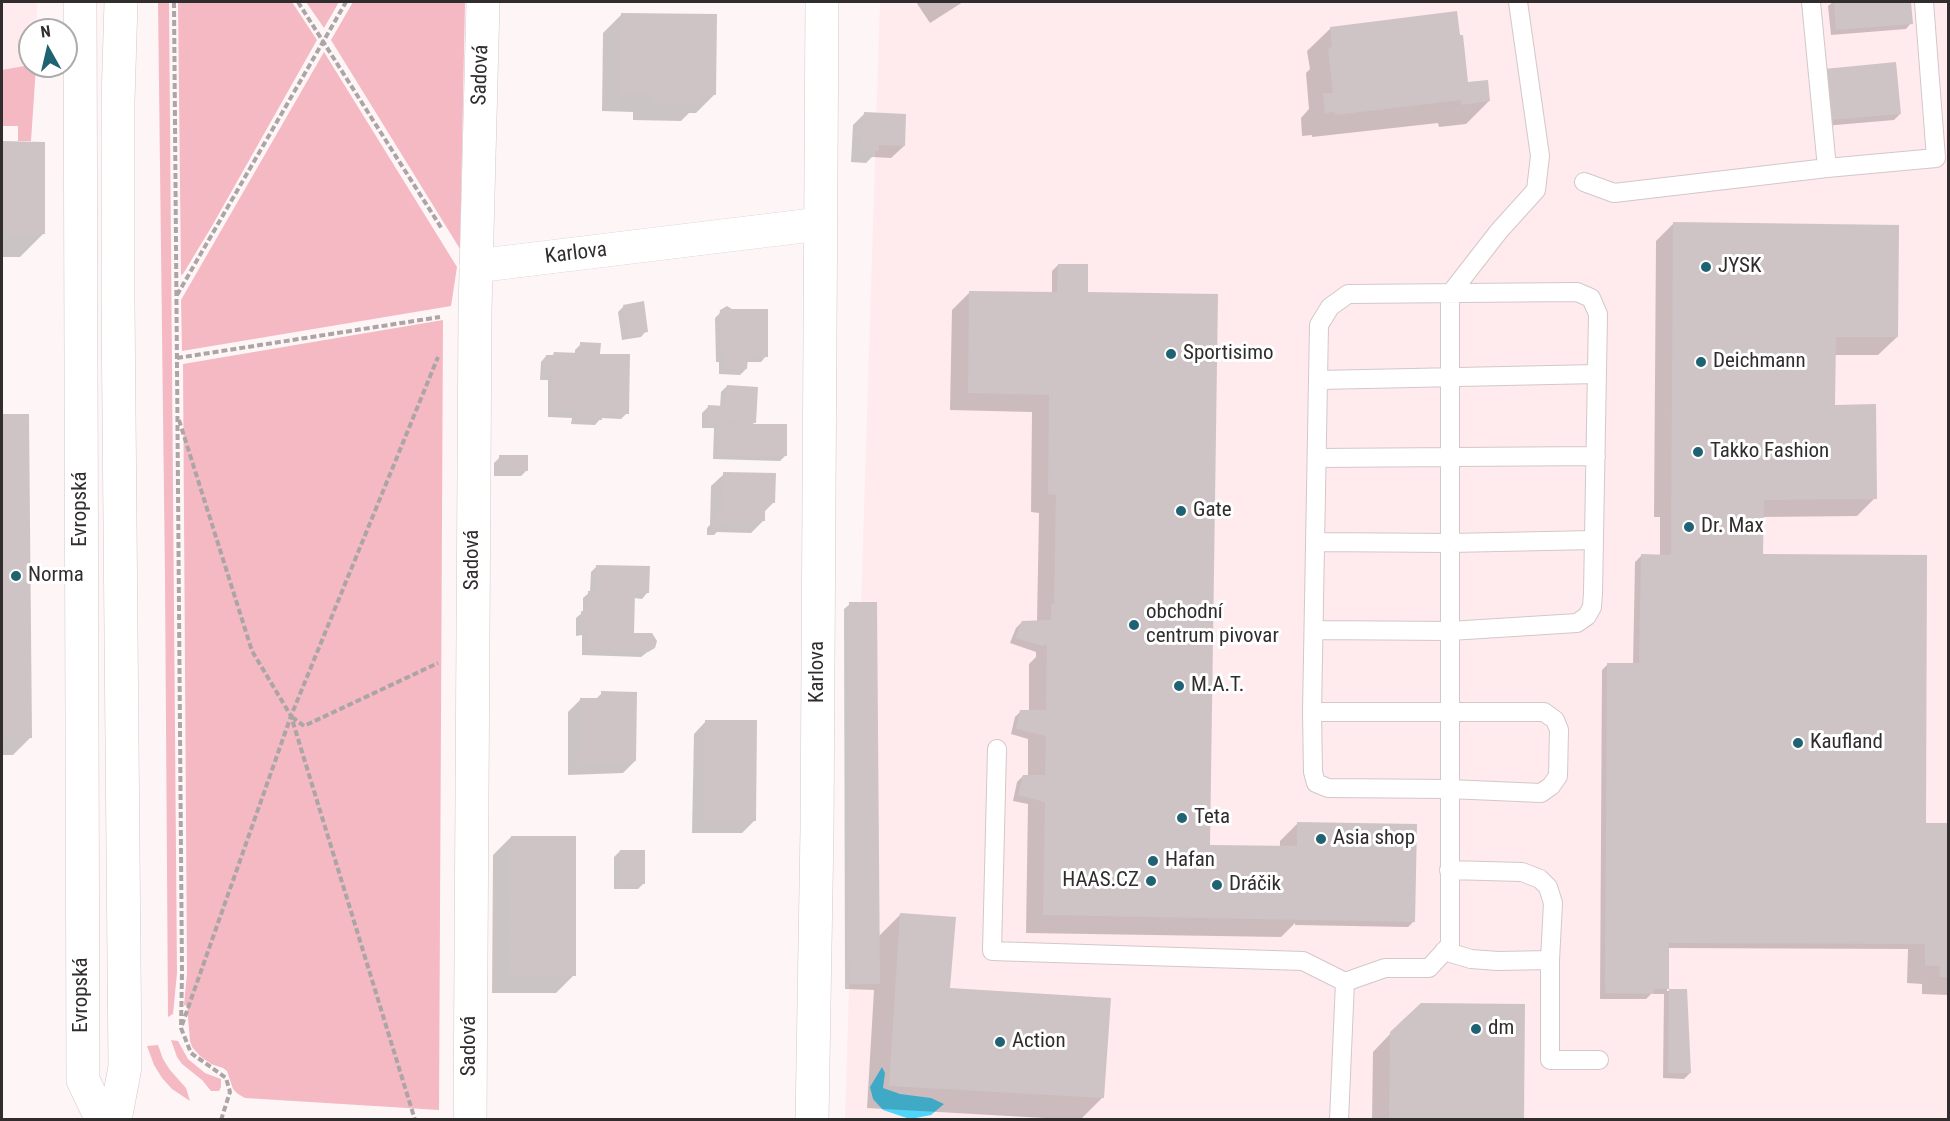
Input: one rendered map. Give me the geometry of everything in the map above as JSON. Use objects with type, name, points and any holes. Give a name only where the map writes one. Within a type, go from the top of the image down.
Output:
[{"type":"street","name":"Evropská","points":[[80,2],[83,1080],[102,1119]]},
{"type":"street","name":"Evropská","points":[[115,1119],[125,1067],[118,280],[118,101],[121,2]]},
{"type":"street","name":"Sadová","points":[[470,1119],[475,311],[483,2]]},
{"type":"street","name":"Karlova","points":[[812,1119],[817,819],[822,2]]},
{"type":"street","name":"Karlova","points":[[476,266],[820,224]]},
{"type":"lane","points":[[997,749],[992,951],[1303,961],[1345,982],[1385,968],[1429,968],[1450,945],[1450,294],[1499,231],[1536,190],[1540,156],[1518,2]]},
{"type":"lane","points":[[1811,2],[1827,168]]},
{"type":"lane","points":[[1584,182],[1614,193],[1827,168],[1936,158],[1924,2]]},
{"type":"lane","points":[[1312,712],[1544,712],[1555,720],[1559,730],[1558,776],[1551,786],[1541,793],[1449,789],[1328,788],[1316,783],[1313,772],[1312,712],[1319,325],[1330,307],[1348,294],[1577,291],[1591,298],[1598,314],[1592,606],[1587,616],[1577,623],[1450,631],[1315,630]]},
{"type":"lane","points":[[1319,380],[1597,374]]},
{"type":"lane","points":[[1317,458],[1596,456]]},
{"type":"lane","points":[[1316,542],[1450,543],[1594,540]]},
{"type":"lane","points":[[1449,870],[1522,872],[1540,879],[1548,887],[1553,903],[1550,960],[1550,1060],[1599,1060]]},
{"type":"lane","points":[[1444,951],[1471,959],[1550,960]]},
{"type":"lane","points":[[1339,1119],[1345,982]]},
{"type":"path","points":[[174,2],[181,1028],[191,1053],[226,1078],[230,1092],[221,1119]]},
{"type":"path","points":[[298,2],[460,259],[476,266]]},
{"type":"path","points":[[177,296],[346,2]]},
{"type":"path","points":[[177,358],[475,311]]},
{"type":"path","points":[[181,1028],[291,717],[442,347]]},
{"type":"path","points":[[177,414],[252,651],[291,717],[415,1119]]},
{"type":"path","points":[[291,717],[304,726],[472,646]]},
{"type":"shaded area","points":[[2,2],[37,2],[36,18],[18,18],[18,68],[2,71]]},
{"type":"shaded area","points":[[158,2],[169,2],[177,973],[173,1014],[168,1017],[165,577]]},
{"type":"shaded area","points":[[178,2],[292,2],[317,40],[212,226],[181,275]]},
{"type":"shaded area","points":[[306,2],[339,2],[324,28]]},
{"type":"shaded area","points":[[353,2],[465,2],[460,249],[331,40]]},
{"type":"shaded area","points":[[880,2],[1948,2],[1948,1119],[845,1120]]},
{"type":"shaded area","points":[[324,52],[457,267],[451,306],[182,351],[181,300]]},
{"type":"shaded area","points":[[18,67],[18,78],[35,78],[31,141],[18,141],[18,126],[2,126],[2,70]]},
{"type":"shaded area","points":[[443,320],[439,1110],[245,1098],[233,1089],[227,1071],[211,1064],[192,1047],[187,1006],[184,1005],[187,973],[183,364]]},
{"type":"shaded area","points":[[171,1040],[178,1041],[188,1059],[205,1073],[221,1079],[219,1091],[211,1091],[202,1080],[182,1064]]},
{"type":"shaded area","points":[[158,1045],[170,1070],[186,1088],[190,1101],[172,1089],[154,1065],[147,1046]]},
{"type":"water","points":[[882,1067],[885,1073],[883,1088],[900,1094],[931,1098],[944,1104],[931,1115],[910,1119],[883,1110],[873,1099],[870,1087]]},
{"type":"building","points":[[1834,2],[1911,2],[1913,24],[1836,30]]},
{"type":"building","points":[[1457,11],[1460,35],[1463,35],[1468,82],[1488,80],[1490,101],[1462,105],[1461,100],[1335,115],[1335,112],[1325,113],[1323,93],[1333,93],[1328,49],[1332,46],[1330,27]]},
{"type":"building","points":[[621,13],[717,14],[716,95],[701,95],[700,104],[650,102],[650,94],[620,94]]},
{"type":"building","points":[[1896,62],[1901,114],[1829,120],[1824,69]]},
{"type":"building","points":[[864,112],[906,114],[905,146],[879,145],[879,151],[862,150]]},
{"type":"building","points":[[2,141],[45,142],[45,234],[2,235]]},
{"type":"building","points":[[1673,222],[1899,225],[1898,337],[1836,337],[1835,405],[1876,404],[1877,499],[1764,500],[1763,554],[1927,555],[1926,823],[1948,823],[1948,977],[1939,977],[1940,966],[1925,966],[1925,944],[1669,943],[1669,989],[1654,989],[1654,994],[1605,993],[1607,663],[1639,663],[1641,554],[1671,555]]},
{"type":"building","name":"obchodní centrum pivovar","points":[[1058,264],[1088,264],[1088,292],[1218,294],[1210,845],[1297,846],[1297,822],[1417,824],[1415,922],[1043,915],[1045,802],[1018,795],[1023,775],[1045,775],[1046,736],[1016,729],[1020,710],[1046,710],[1047,645],[1042,646],[1015,638],[1022,621],[1051,620],[1051,604],[1054,604],[1056,495],[1048,494],[1049,395],[968,393],[969,291],[1057,292]]},
{"type":"building","points":[[644,301],[648,332],[628,335],[623,305]]},
{"type":"building","points":[[727,306],[732,309],[768,309],[768,357],[739,357],[748,358],[747,369],[724,368],[725,357],[721,357],[721,320],[719,318],[720,310]]},
{"type":"building","points":[[580,342],[601,343],[600,354],[630,354],[629,414],[602,413],[602,420],[576,419],[577,413],[553,412],[553,375],[545,375],[546,355],[553,355],[554,352],[580,353]]},
{"type":"building","points":[[727,385],[758,387],[756,423],[727,421],[728,424],[787,424],[787,456],[718,454],[719,423],[707,423],[708,405],[725,406]]},
{"type":"building","name":"Norma","points":[[2,414],[29,414],[32,738],[2,738]]},
{"type":"building","points":[[499,455],[528,455],[528,471],[499,471]]},
{"type":"building","points":[[723,472],[776,473],[775,503],[765,503],[765,521],[718,523],[719,514],[722,511]]},
{"type":"building","points":[[596,565],[650,566],[649,593],[635,593],[634,633],[652,633],[657,641],[655,648],[648,652],[587,650],[588,630],[581,631],[581,611],[588,611],[588,591],[595,591]]},
{"type":"building","points":[[849,602],[877,602],[880,984],[850,984]]},
{"type":"building","points":[[601,691],[637,692],[636,761],[579,763],[580,698],[601,698]]},
{"type":"building","points":[[705,720],[757,720],[756,821],[704,821]]},
{"type":"building","points":[[511,836],[576,836],[576,976],[510,975]]},
{"type":"building","points":[[620,850],[645,850],[645,884],[620,884]]},
{"type":"building","name":"Action","points":[[900,913],[956,917],[950,988],[1111,998],[1104,1098],[889,1086]]},
{"type":"building","points":[[1669,989],[1687,989],[1691,1073],[1668,1073]]},
{"type":"building","points":[[1421,1003],[1525,1004],[1524,1120],[1389,1119],[1390,1032]]},
{"type":"place","name":"JYSK","points":[[1706,267]]},
{"type":"place","name":"Sportisimo","points":[[1171,354]]},
{"type":"place","name":"Deichmann","points":[[1701,362]]},
{"type":"place","name":"Takko Fashion","points":[[1698,452]]},
{"type":"place","name":"Gate","points":[[1181,511]]},
{"type":"place","name":"Dr. Max","points":[[1689,527]]},
{"type":"place","name":"Norma","points":[[16,576]]},
{"type":"place","name":"obchodní centrum pivovar","points":[[1134,625]]},
{"type":"place","name":"M.A.T.","points":[[1179,686]]},
{"type":"place","name":"Kaufland","points":[[1798,743]]},
{"type":"place","name":"Teta","points":[[1182,818]]},
{"type":"place","name":"Asia shop","points":[[1321,839]]},
{"type":"place","name":"Hafan","points":[[1153,861]]},
{"type":"place","name":"HAAS.CZ","points":[[1151,881]]},
{"type":"place","name":"Dráčik","points":[[1217,885]]},
{"type":"place","name":"dm","points":[[1476,1029]]},
{"type":"place","name":"Action","points":[[1000,1042]]}]
